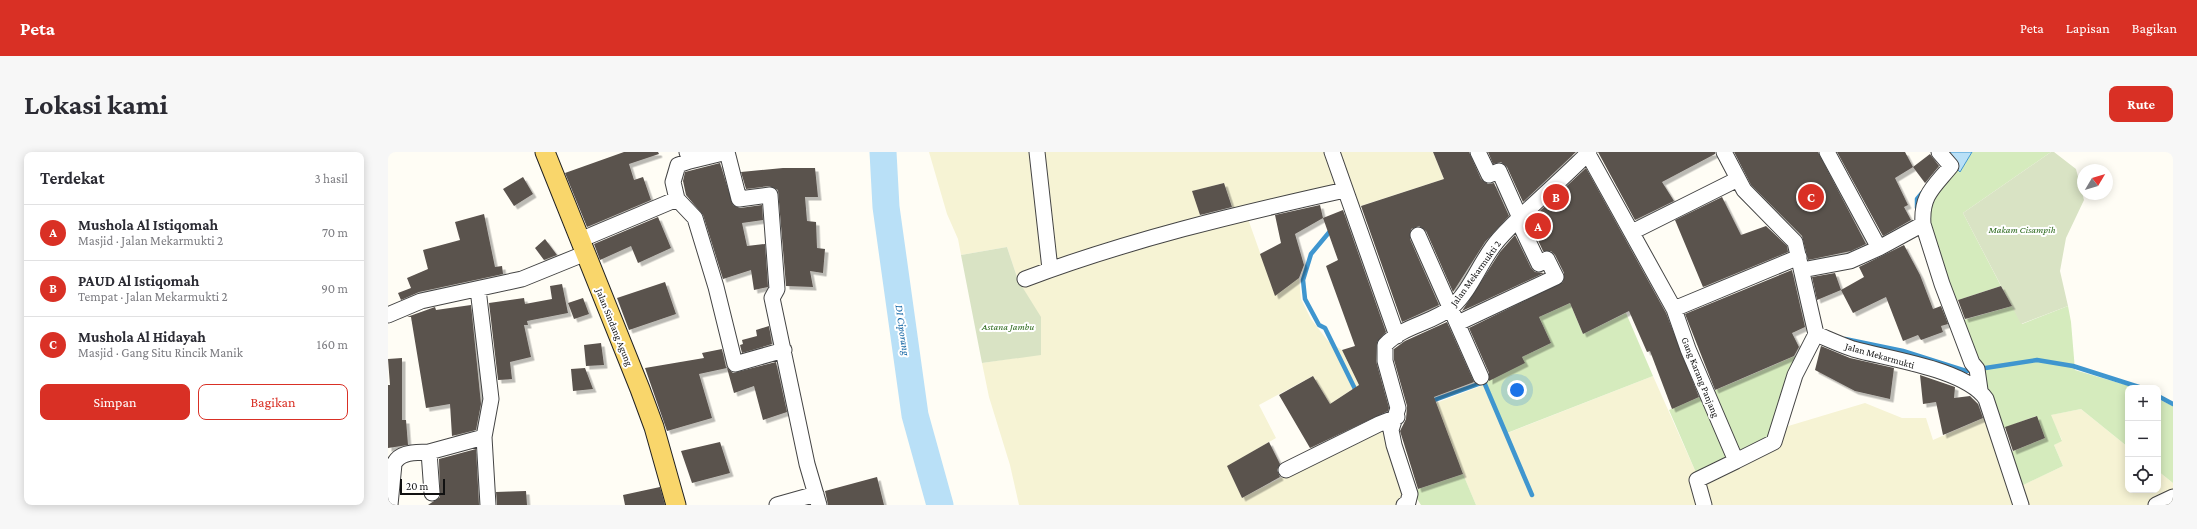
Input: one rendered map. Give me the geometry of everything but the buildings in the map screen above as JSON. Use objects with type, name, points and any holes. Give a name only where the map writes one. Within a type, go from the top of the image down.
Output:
[{"type":"main road","name":"Jalan Sindang Agung","points":[[545,152],[654,427],[676,505]]},
{"type":"street","points":[[777,505],[817,500],[807,464],[784,350],[772,298],[777,289],[770,195],[739,199],[727,152],[688,156],[678,165],[673,182],[678,199],[695,218],[716,287],[735,364],[784,350]]},
{"type":"street","points":[[1037,152],[1050,269]]},
{"type":"street","points":[[1332,152],[1397,336]]},
{"type":"street","points":[[1458,323],[1556,277],[1547,259],[1539,264],[1499,172],[1489,175],[1478,152]]},
{"type":"street","points":[[1704,505],[1697,480],[1774,442],[1795,375],[1816,334],[1795,242],[1744,190],[1724,152]]},
{"type":"street","points":[[1827,152],[1879,248]]},
{"type":"street","points":[[1939,152],[1952,166],[1925,198],[1922,211],[1923,224],[1945,291],[1972,363],[1977,369],[1980,390],[1986,399],[2021,505]]},
{"type":"street","name":"Jalan Mekarmukti 2","points":[[1410,501],[1392,438],[1391,430],[1397,417],[1398,408],[1384,352],[1386,344],[1397,336],[1451,308],[1498,240],[1589,153]]},
{"type":"street","name":"Gang Karang Panjang","points":[[1589,153],[1674,309],[1688,349],[1736,461]]},
{"type":"street","points":[[1632,232],[1738,179]]},
{"type":"street","points":[[1025,279],[1050,269],[1234,215],[1345,190]]},
{"type":"street","points":[[388,315],[421,301],[522,279],[583,246],[678,199]]},
{"type":"street","points":[[1674,309],[1800,264],[1850,261],[1879,248],[1923,224]]},
{"type":"street","points":[[1418,235],[1481,377]]},
{"type":"street","points":[[478,289],[491,398],[484,437],[488,505]]},
{"type":"street","name":"Jalan Mekarmukti","points":[[1816,334],[1853,348],[1944,372],[1980,390]]},
{"type":"street","points":[[1286,470],[1379,424],[1397,417]]},
{"type":"street","points":[[390,505],[394,464],[396,459],[405,454],[429,452],[484,437]]},
{"type":"street","points":[[429,452],[432,494]]},
{"type":"street","points":[[2156,505],[2173,497]]},
{"type":"shaded area","points":[[929,152],[1328,152],[1339,187],[1234,212],[1224,183],[1193,191],[1202,222],[1052,267],[1018,280],[1007,247],[961,255],[958,239],[947,214]]},
{"type":"shaded area","points":[[1334,152],[1433,152],[1444,179],[1354,208]]},
{"type":"shaded area","points":[[1247,216],[1275,295],[1299,278],[1301,299],[1311,319],[1328,341],[1342,350],[1359,385],[1330,404],[1313,376],[1259,405],[1276,438],[1228,466],[1242,498],[1393,420],[1405,500],[1396,505],[1019,505],[1010,465],[989,397],[982,363],[1041,354],[1040,317],[1019,282]]},
{"type":"shaded area","points":[[1653,376],[1697,475],[1785,427],[1865,403],[1902,418],[1926,418],[1933,440],[1986,417],[2010,491],[2063,466],[2054,445],[2062,440],[2050,415],[2081,409],[2125,445],[2125,493],[2161,493],[2161,473],[2173,483],[2173,505],[1476,505],[1451,446],[1436,403],[1484,385],[1505,434]]},
{"type":"green space","points":[[1972,152],[2051,152],[1963,213],[2001,286],[1952,302],[1925,219],[1928,200],[1956,168],[1960,172]]},
{"type":"green space","name":"Makam Cisampih","points":[[2051,152],[2054,152],[2076,169],[2077,200],[2084,200],[2066,238],[2060,271],[2068,306],[2021,324],[1963,213]]},
{"type":"green space","name":"Astana Jambu","points":[[1007,247],[1018,280],[1041,317],[1041,355],[982,363],[961,255]]},
{"type":"green space","points":[[1570,303],[1583,334],[1626,313],[1653,376],[1507,433],[1486,382],[1524,363],[1522,357],[1551,343],[1539,317]]},
{"type":"green space","points":[[2012,306],[2022,324],[2068,306],[2071,322],[2075,370],[2126,385],[2125,445],[2081,409],[2051,415],[2062,441],[2054,445],[2063,466],[2017,488],[2006,454],[2045,438],[2036,416],[1999,430],[1960,321]]},
{"type":"green space","points":[[1802,353],[1770,439],[1697,475],[1669,410]]},
{"type":"green space","points":[[2161,400],[2173,406],[2173,483],[2161,473]]},
{"type":"green space","points":[[1463,474],[1476,505],[1421,505],[1412,491]]},
{"type":"water","points":[[1941,152],[1972,152],[1960,172]]},
{"type":"waterway","name":"DI Ciporang","points":[[883,152],[886,207],[915,415],[940,505]]},
{"type":"waterway","points":[[1917,208],[1917,199],[1922,193]]},
{"type":"waterway","points":[[1331,230],[1311,254],[1303,280],[1305,299],[1319,325],[1325,328],[1357,393]]},
{"type":"waterway","points":[[1845,339],[1903,351],[1966,371],[2037,360],[2073,366],[2133,385]]},
{"type":"waterway","points":[[1429,402],[1484,382],[1532,495]]},
{"type":"waterway","points":[[2161,398],[2173,404]]},
{"type":"place","name":"PAUD Al Istiqomah","points":[[1556,197]]},
{"type":"place","name":"Mushola Al Hidayah","points":[[1811,197]]},
{"type":"place","name":"Mushola Al Istiqomah","points":[[1538,226]]}]
